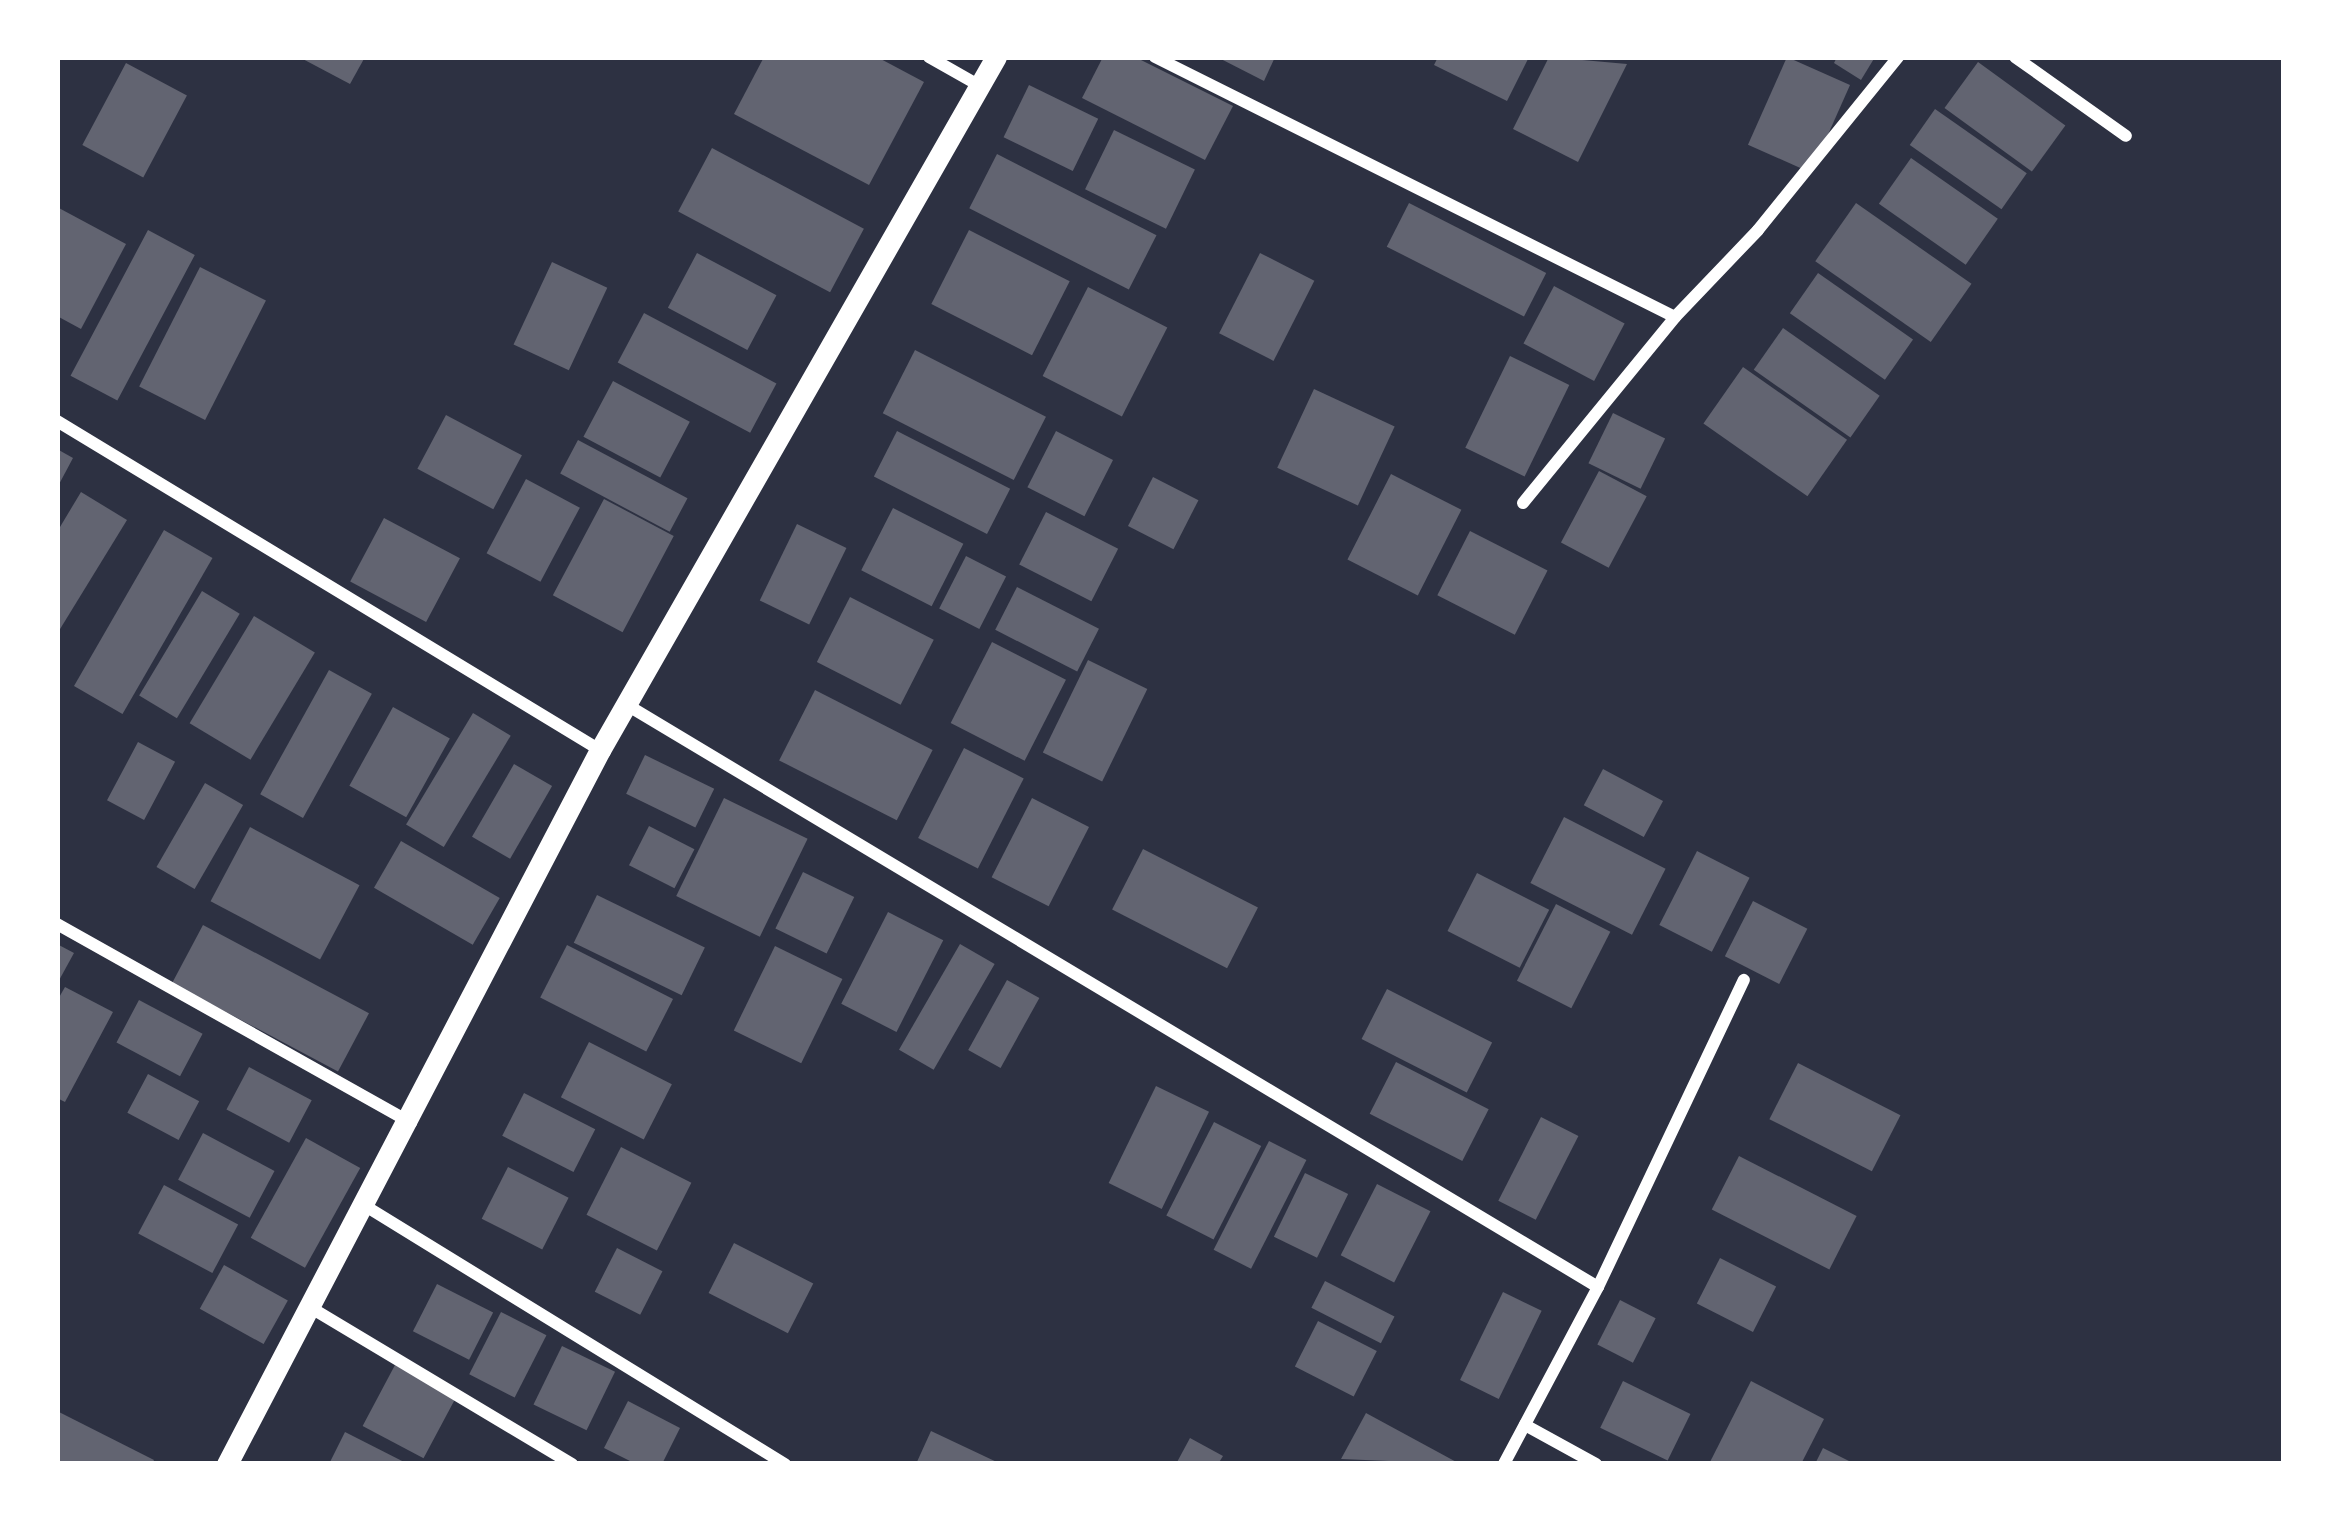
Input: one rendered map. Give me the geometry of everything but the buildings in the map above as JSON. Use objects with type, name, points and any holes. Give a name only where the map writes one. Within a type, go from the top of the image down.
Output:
[{"type":"street","points":[[929,57],[980,86]]},
{"type":"street","points":[[226,1464],[411,1123],[600,750],[996,57]]},
{"type":"street","points":[[1156,57],[1675,317]]},
{"type":"street","points":[[1523,503],[1675,317],[1758,230],[1898,57]]},
{"type":"street","points":[[2014,57],[2126,136]]},
{"type":"street","points":[[57,422],[600,750]]},
{"type":"street","points":[[627,705],[1598,1287]]},
{"type":"street","points":[[57,924],[411,1123]]},
{"type":"street","points":[[1504,1464],[1598,1287],[1744,980]]},
{"type":"street","points":[[367,1207],[784,1464]]},
{"type":"street","points":[[313,1309],[572,1464]]},
{"type":"street","points":[[1525,1425],[1596,1464]]}]
